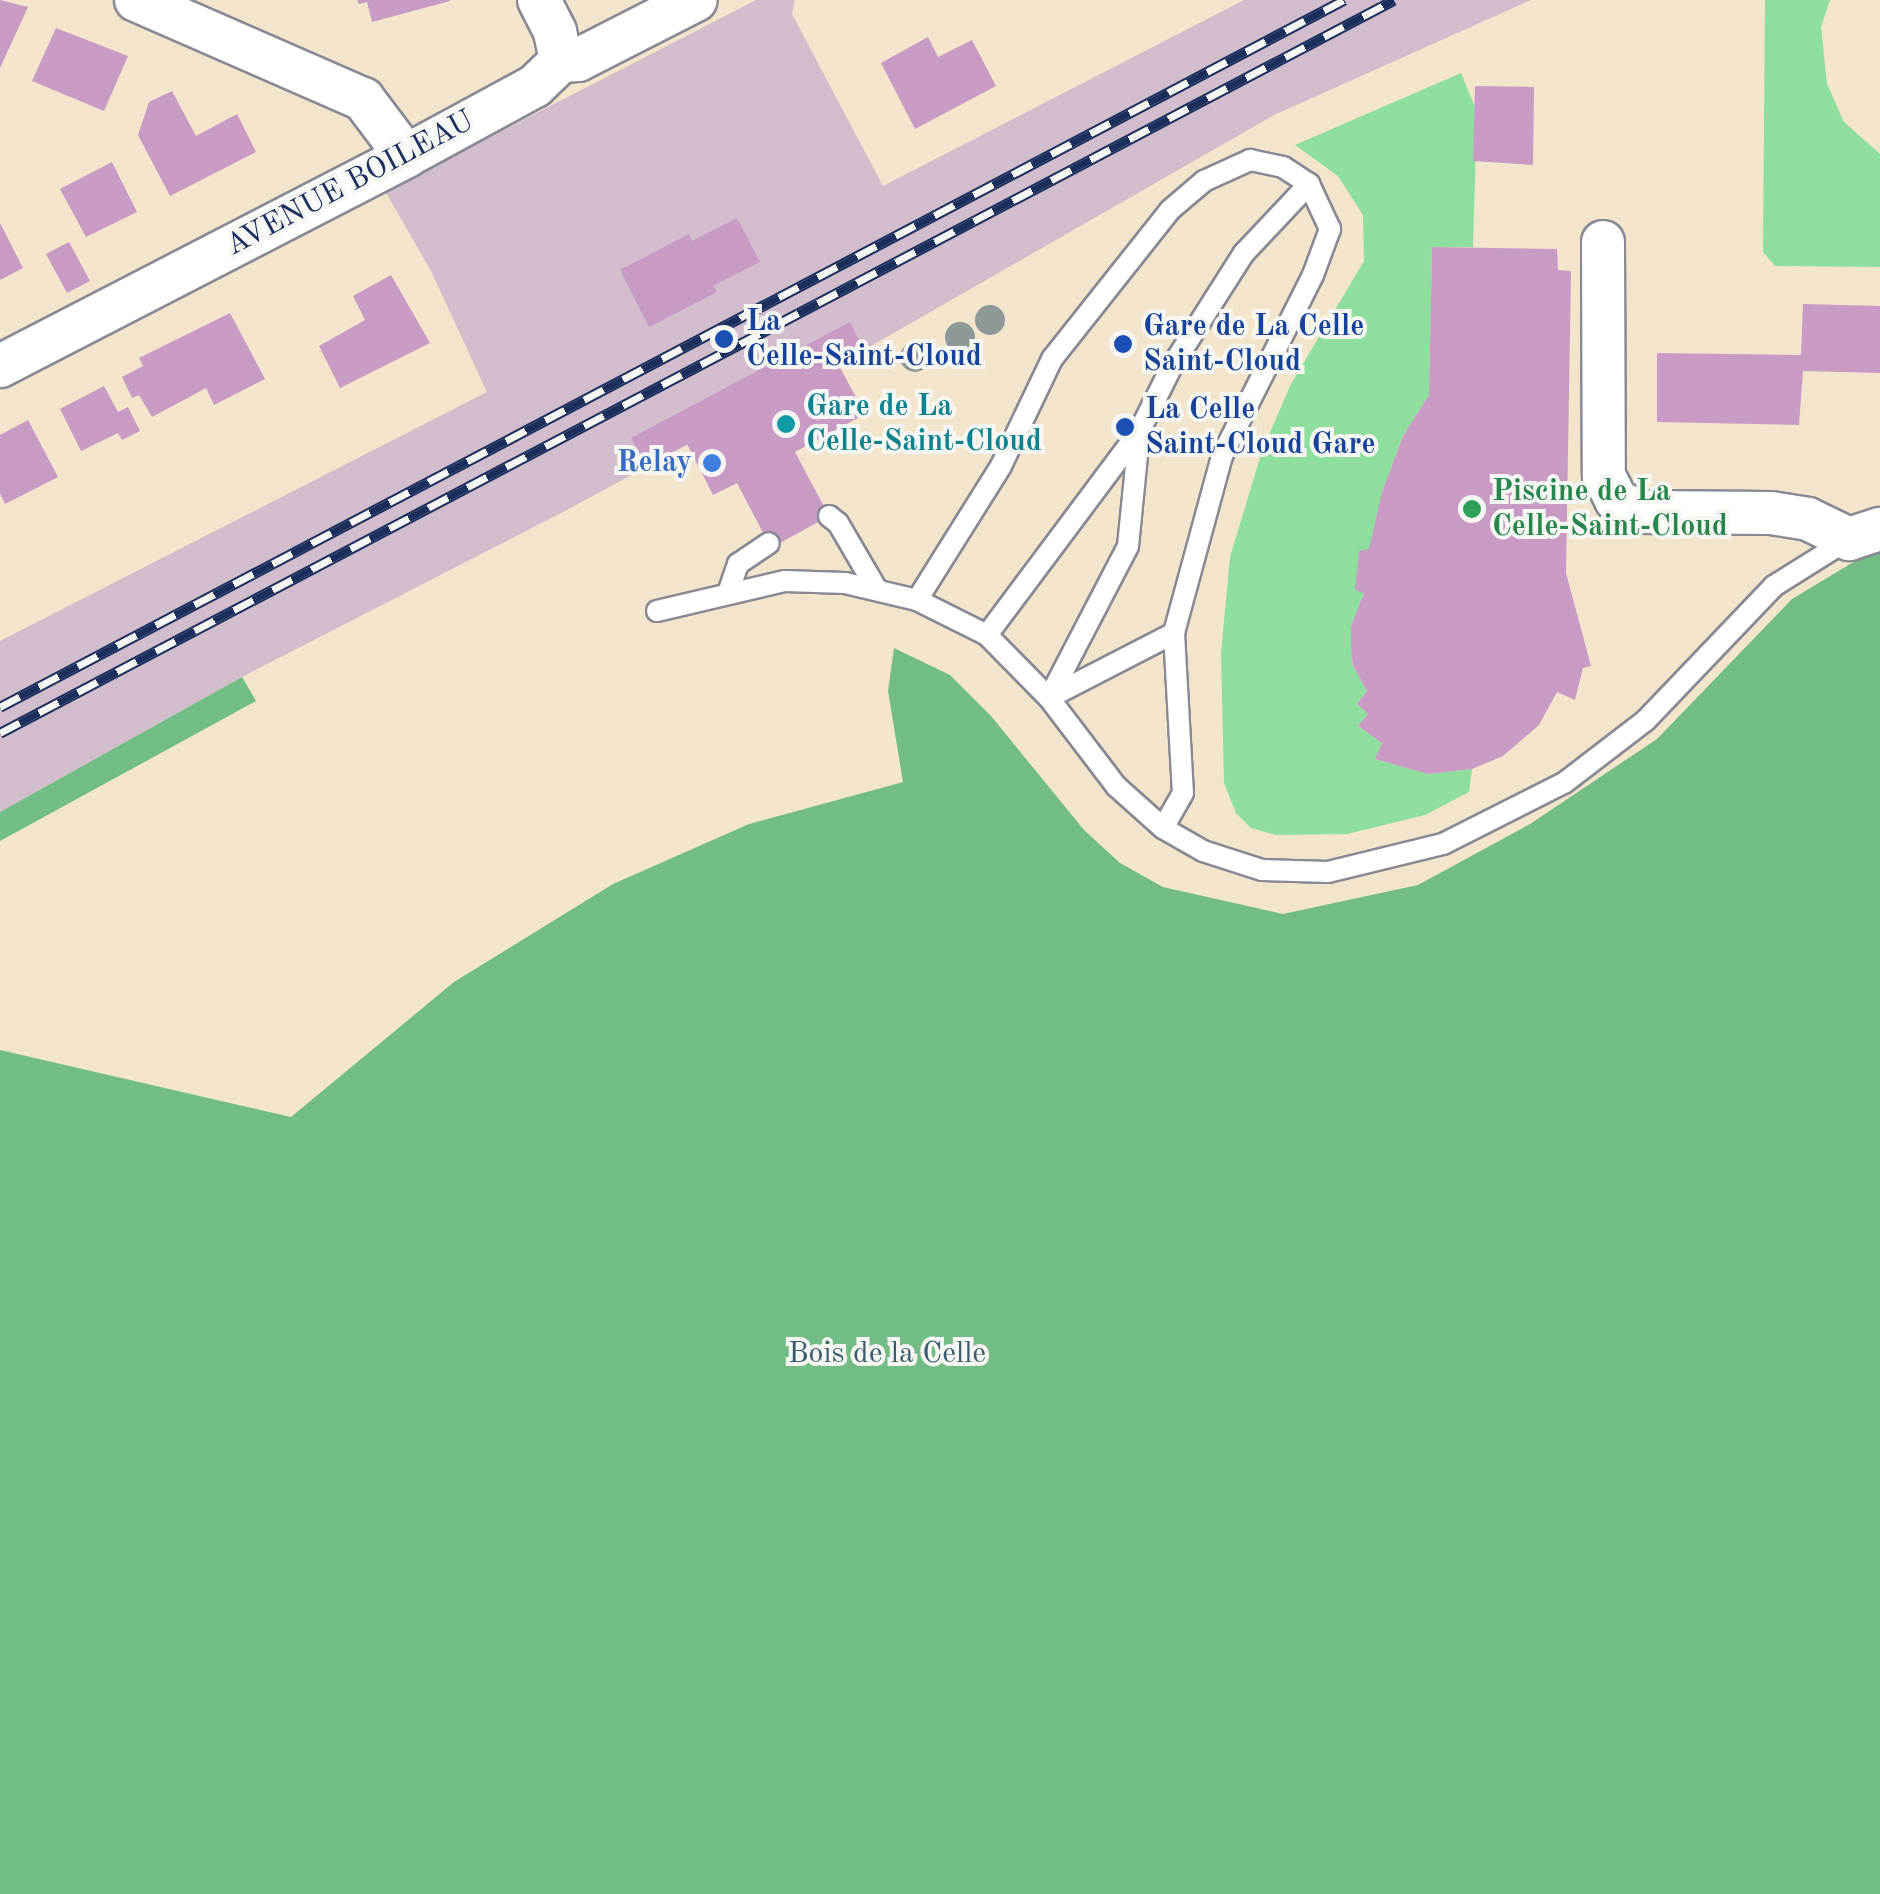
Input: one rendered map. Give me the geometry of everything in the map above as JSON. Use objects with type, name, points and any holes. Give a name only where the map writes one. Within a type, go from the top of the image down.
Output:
[{"type":"street","points":[[136,0],[363,100],[406,156]]},
{"type":"street","points":[[539,0],[555,32],[561,61]]},
{"type":"street","name":"AVENUE BOILEAU","points":[[0,366],[535,86],[561,61],[578,60],[696,0]]},
{"type":"street","points":[[1603,242],[1604,476],[1616,500],[1638,512],[1771,513],[1808,518],[1864,534]]},
{"type":"lane","points":[[917,600],[1001,466],[1052,359],[1170,210],[1204,182],[1250,160],[1283,166],[1309,184],[1330,229],[1313,275],[1222,456],[1174,633],[1183,793],[1164,828]]},
{"type":"lane","points":[[987,635],[1139,432],[1172,366],[1244,253],[1309,184]]},
{"type":"lane","points":[[1048,698],[1128,546],[1139,432]]},
{"type":"lane","points":[[828,516],[838,524],[876,588]]},
{"type":"lane","points":[[657,610],[795,580],[876,588],[917,600],[987,635],[1048,698],[1116,786],[1164,828],[1203,850],[1284,874],[1358,868],[1407,856],[1475,831],[1564,783],[1646,720],[1774,586],[1864,534]]},
{"type":"lane","points":[[728,593],[738,564],[769,543]]},
{"type":"lane","points":[[1048,698],[1174,633]]},
{"type":"shaded area","points":[[756,0],[795,0],[792,14],[883,186],[1244,0],[1531,0],[1274,115],[864,350],[563,512],[242,677],[0,812],[0,641],[487,392],[431,271],[385,191]]},
{"type":"green space","points":[[1765,0],[1830,0],[1821,27],[1827,84],[1844,122],[1880,154],[1880,267],[1775,266],[1763,252]]},
{"type":"green space","points":[[1461,73],[1477,112],[1473,247],[1432,247],[1429,395],[1403,436],[1382,492],[1364,593],[1351,626],[1351,648],[1353,666],[1367,691],[1357,704],[1368,714],[1358,726],[1382,743],[1375,759],[1428,774],[1472,769],[1469,792],[1425,815],[1347,834],[1276,835],[1251,828],[1236,813],[1224,783],[1221,653],[1230,557],[1262,451],[1291,384],[1364,261],[1363,215],[1338,176],[1295,145]]},
{"type":"green space","name":"Bois de la Celle","points":[[1880,546],[1880,1894],[0,1894],[0,1050],[291,1117],[454,982],[613,884],[749,824],[903,782],[888,691],[894,648],[950,675],[991,716],[1084,830],[1120,863],[1163,887],[1283,914],[1418,885],[1530,824],[1657,739],[1792,599]]},
{"type":"green space","points":[[242,677],[256,701],[0,841],[0,812]]},
{"type":"building","points":[[0,0],[28,7],[0,68]]},
{"type":"building","points":[[357,0],[450,1],[372,22],[367,2],[359,4]]},
{"type":"building","points":[[56,28],[128,56],[104,111],[32,81]]},
{"type":"building","points":[[928,37],[938,57],[972,40],[996,86],[915,129],[881,63]]},
{"type":"building","points":[[1475,86],[1534,87],[1533,165],[1473,161]]},
{"type":"building","points":[[172,91],[196,136],[237,114],[256,152],[170,196],[138,135],[149,102]]},
{"type":"building","points":[[112,162],[137,212],[86,237],[60,189]]},
{"type":"building","points":[[737,218],[760,262],[713,286],[717,292],[649,327],[620,270],[689,234],[692,241]]},
{"type":"building","points":[[0,223],[23,268],[0,280]]},
{"type":"building","points":[[69,242],[90,281],[67,293],[46,254]]},
{"type":"building","name":"Piscine de La Celle-Saint-Cloud","points":[[1432,247],[1557,249],[1558,270],[1571,271],[1566,573],[1591,666],[1583,668],[1575,700],[1557,692],[1539,725],[1503,756],[1472,769],[1428,774],[1375,759],[1382,743],[1358,726],[1368,714],[1357,704],[1367,691],[1353,666],[1351,626],[1364,593],[1355,590],[1359,551],[1369,549],[1382,492],[1403,436],[1429,395]]},
{"type":"building","points":[[391,275],[430,343],[340,388],[319,346],[365,320],[353,296]]},
{"type":"building","points":[[1803,304],[1880,306],[1880,373],[1803,371],[1799,425],[1657,422],[1657,353],[1801,355]]},
{"type":"building","points":[[230,313],[265,379],[214,405],[206,388],[152,417],[139,395],[132,398],[122,377],[143,366],[139,358]]},
{"type":"building","points":[[850,322],[864,350],[838,364],[865,414],[795,452],[829,516],[771,548],[737,483],[713,495],[687,444],[646,466],[631,438]]},
{"type":"building","points":[[104,386],[118,412],[128,407],[140,431],[122,440],[118,433],[81,451],[60,409]]},
{"type":"building","points":[[28,420],[58,477],[5,504],[0,493],[0,435]]},
{"type":"railway","points":[[0,707],[1344,0]]},
{"type":"railway","points":[[0,733],[1394,0]]},
{"type":"place","name":"La Celle-Saint-Cloud","points":[[724,339]]},
{"type":"place","name":"Gare de La Celle Saint-Cloud","points":[[1123,344]]},
{"type":"place","name":"Gare de La Celle-Saint-Cloud","points":[[786,424]]},
{"type":"place","name":"La Celle Saint-Cloud Gare","points":[[1125,427]]},
{"type":"place","name":"Relay","points":[[712,463]]},
{"type":"place","name":"Piscine de La Celle-Saint-Cloud","points":[[1472,509]]}]
